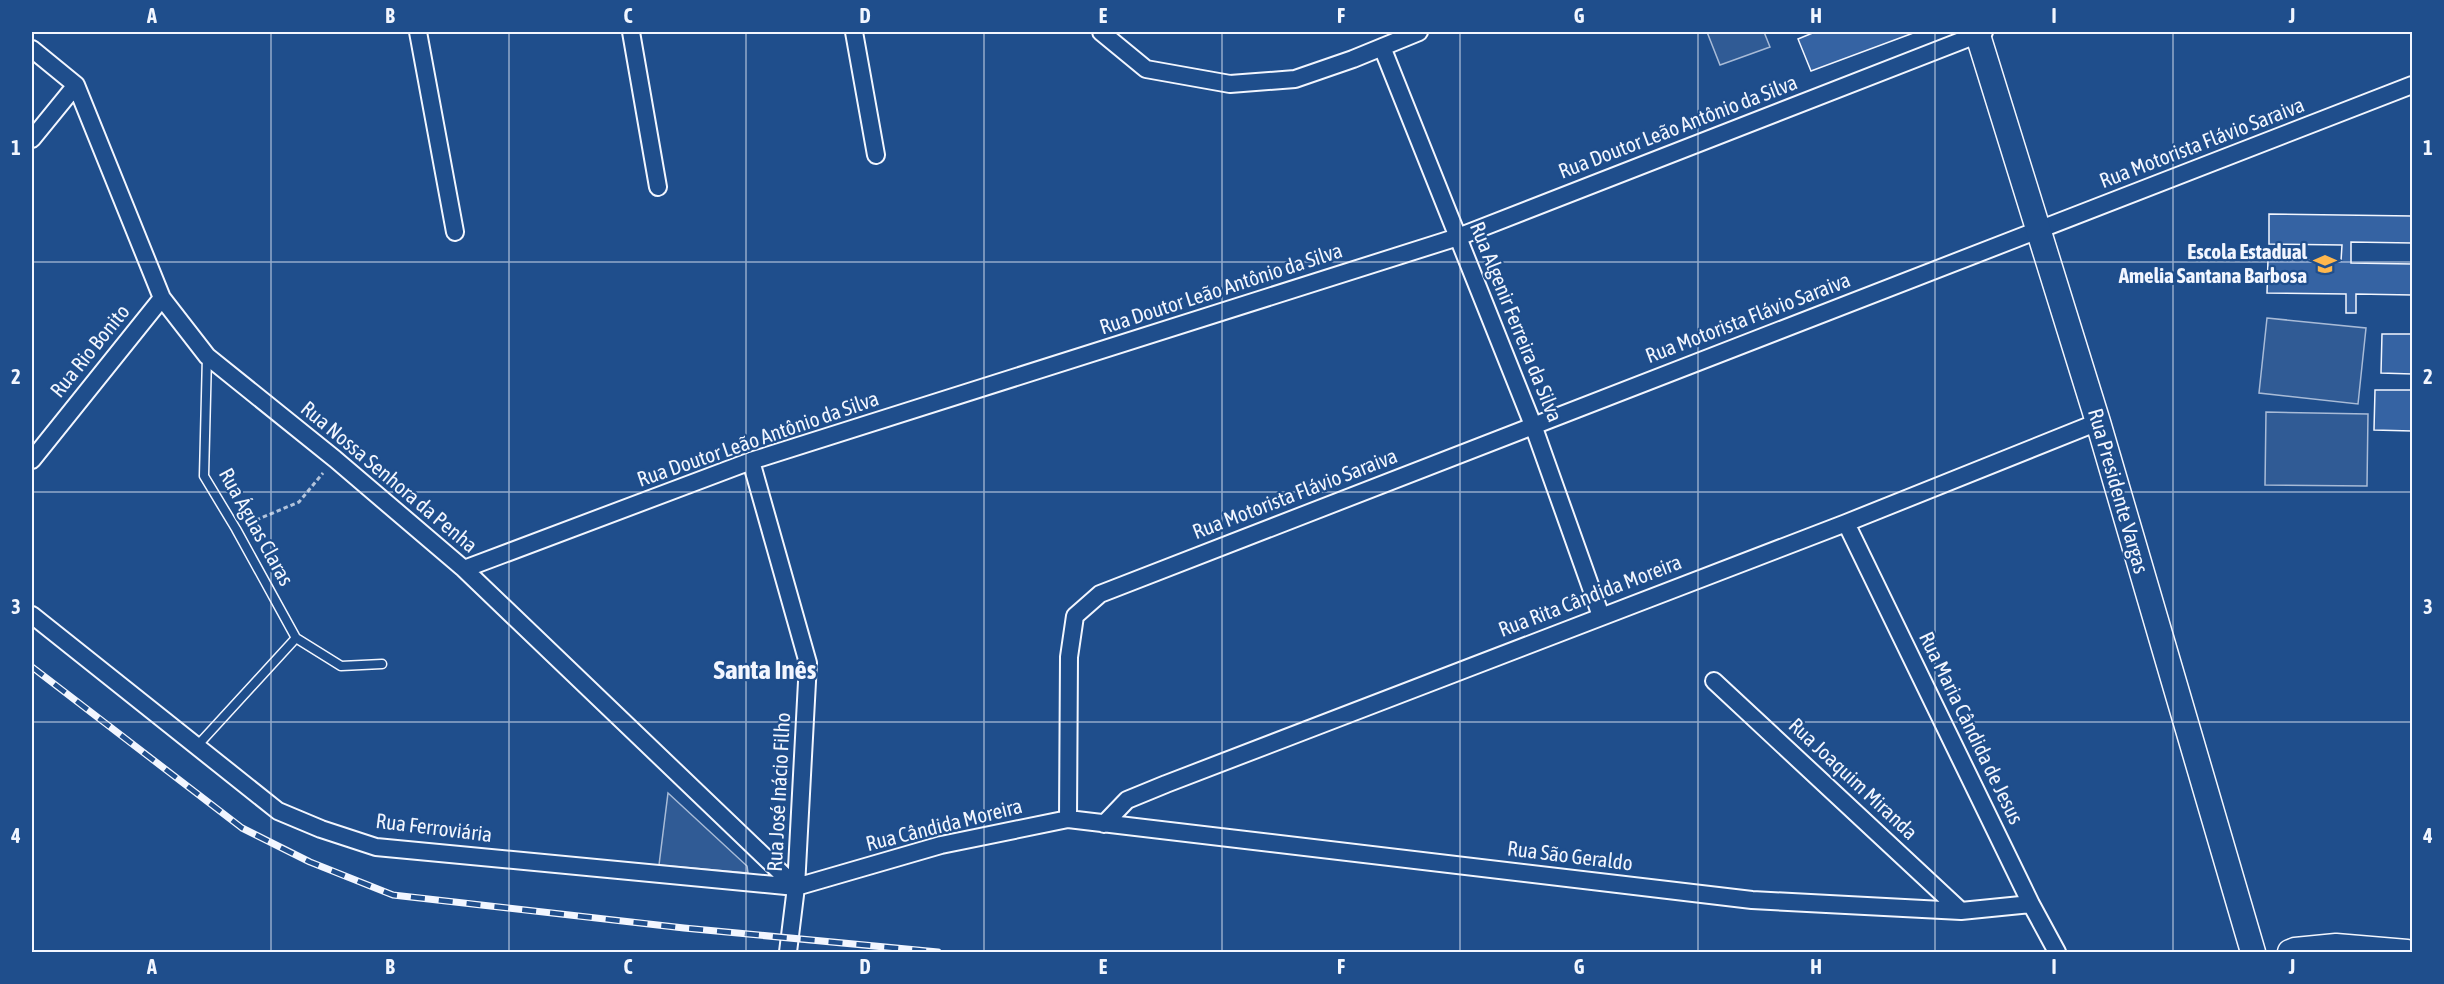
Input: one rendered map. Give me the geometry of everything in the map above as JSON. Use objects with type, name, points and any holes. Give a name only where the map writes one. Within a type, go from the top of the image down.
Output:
[{"type":"street","points":[[418,32],[455,232]]},
{"type":"street","points":[[631,32],[658,187]]},
{"type":"street","points":[[854,32],[876,155]]},
{"type":"street","points":[[1101,32],[1146,69],[1230,84],[1295,79],[1419,32]]},
{"type":"street","name":"Rua Presidente Vargas","points":[[1980,32],[2037,231],[2098,422],[2253,952]]},
{"type":"street","name":"Rua Doutor Leão Antônio da Silva","points":[[464,569],[751,461],[1458,237],[1980,32]]},
{"type":"street","name":"Rua Algenir Ferreira da Silva","points":[[1382,47],[1533,425],[1601,616]]},
{"type":"street","name":"Rua Nossa Senhora da Penha","points":[[32,50],[76,85],[162,298],[207,356],[335,459],[464,569],[796,887]]},
{"type":"street","points":[[32,139],[76,85]]},
{"type":"street","name":"Rua Motorista Flávio Saraiva","points":[[1068,819],[1069,657],[1075,616],[1100,594],[2412,85]]},
{"type":"street","name":"Rua Rio Bonito","points":[[32,460],[162,298]]},
{"type":"street","name":"Rua Rita Cândida Moreira","points":[[1104,824],[1127,800],[1846,523],[2098,422]]},
{"type":"street","name":"Rua José Inácio Filho","points":[[751,461],[808,663],[796,887],[788,952]]},
{"type":"street","name":"Rua Maria Cândida de Jesus","points":[[1846,523],[2057,952]]},
{"type":"street","name":"Rua Ferroviária","points":[[32,615],[278,811],[321,829],[376,847],[796,887]]},
{"type":"street","name":"Rua Joaquim Miranda","points":[[1714,681],[1961,911]]},
{"type":"street","name":"Rua Cândida Moreira","points":[[796,887],[941,846],[1068,819],[1104,824]]},
{"type":"street","name":"Rua São Geraldo","points":[[1104,824],[1752,900],[1961,911],[2031,903]]},
{"type":"street","points":[[2290,952],[2336,946],[2406,952]]},
{"type":"lane","name":"Rua Águas Claras","points":[[207,356],[204,476],[296,638],[341,666],[382,664]]},
{"type":"lane","points":[[197,746],[296,638]]},
{"type":"path","points":[[236,529],[299,502],[335,459]]},
{"type":"shaded area","points":[[1707,32],[1764,32],[1770,47],[1720,65]]},
{"type":"shaded area","points":[[2267,318],[2366,328],[2358,404],[2259,393]]},
{"type":"shaded area","points":[[2266,412],[2368,414],[2367,486],[2265,485]]},
{"type":"shaded area","points":[[668,793],[747,866],[748,873],[659,865]]},
{"type":"building","points":[[1815,32],[1916,32],[1811,71],[1798,39]]},
{"type":"building","name":"Escola Estadual Amelia Santana Barbosa","points":[[2269,214],[2412,216],[2412,243],[2351,242],[2351,263],[2412,264],[2412,295],[2356,294],[2356,313],[2346,313],[2346,294],[2267,293],[2268,259],[2341,261],[2342,245],[2269,244]]},
{"type":"building","points":[[2382,334],[2412,334],[2412,374],[2381,373]]},
{"type":"building","points":[[2375,390],[2412,390],[2412,431],[2374,430]]},
{"type":"railway","points":[[32,667],[242,828],[310,862],[393,895],[684,928],[938,952]]},
{"type":"place","name":"Escola Estadual Amelia Santana Barbosa","points":[[2325,264]]},
{"type":"district","name":"Santa Inês","points":[[765,670]]}]
